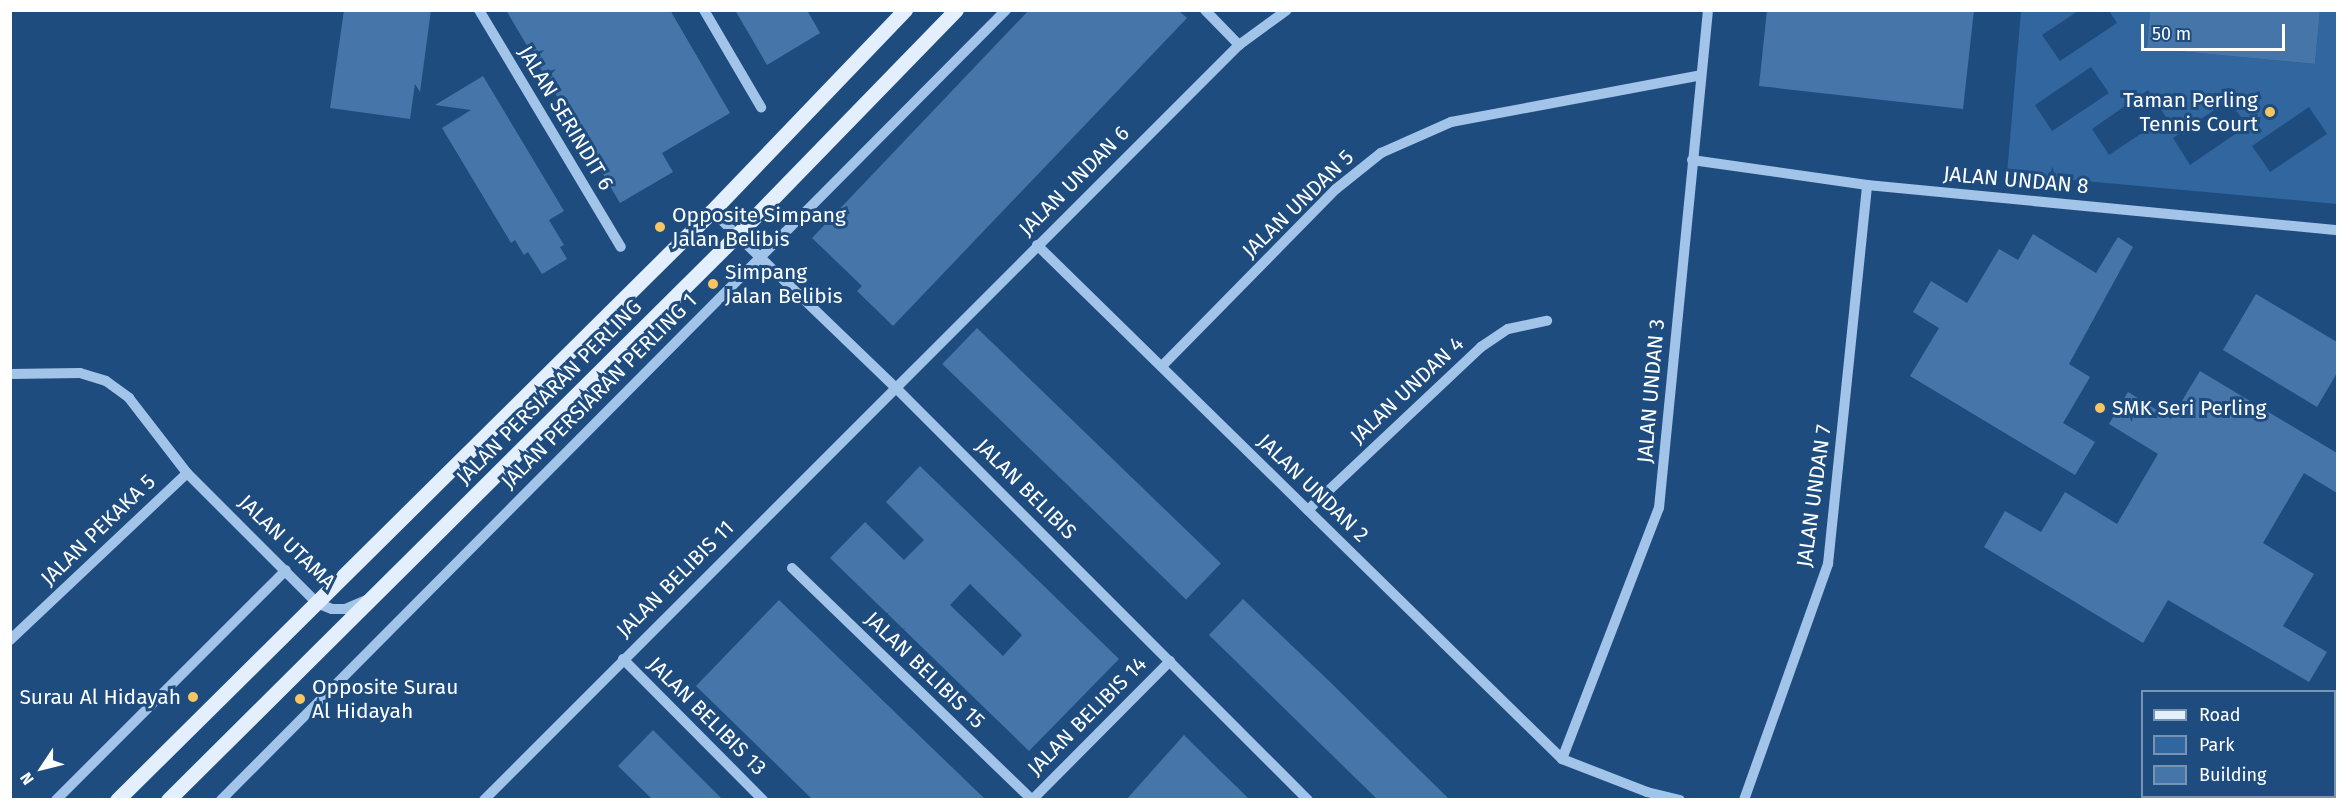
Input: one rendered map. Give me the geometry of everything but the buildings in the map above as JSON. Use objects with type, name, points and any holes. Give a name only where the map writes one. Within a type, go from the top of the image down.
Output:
[{"type":"main road","name":"JALAN PERSIARAN PERLING","points":[[117,800],[712,211],[905,10]]},
{"type":"main road","name":"JALAN PERSIARAN PERLING","points":[[168,800],[737,235],[956,10]]},
{"type":"street","name":"JALAN SERINDIT 6","points":[[479,10],[621,247]]},
{"type":"street","points":[[704,10],[761,107]]},
{"type":"street","name":"JALAN PERSIARAN PERLING 1","points":[[221,800],[1006,10]]},
{"type":"street","points":[[1205,10],[1239,45]]},
{"type":"street","name":"JALAN UNDAN 6","points":[[895,387],[1239,45],[1287,10]]},
{"type":"street","name":"JALAN UNDAN 3","points":[[1562,759],[1659,508],[1708,10]]},
{"type":"street","name":"JALAN UNDAN 5","points":[[1161,366],[1336,189],[1381,153],[1451,122],[1701,75]]},
{"type":"street","name":"JALAN UNDAN 8","points":[[1692,160],[1867,185],[2337,230]]},
{"type":"street","name":"JALAN UNDAN 7","points":[[1744,800],[1828,564],[1867,185]]},
{"type":"street","name":"JALAN BELIBIS","points":[[712,211],[895,387],[1308,800]]},
{"type":"street","name":"JALAN UNDAN 2","points":[[1037,245],[1562,759]]},
{"type":"street","name":"JALAN UNDAN 4","points":[[1308,510],[1481,347],[1508,329],[1547,321]]},
{"type":"street","name":"JALAN UTAMA","points":[[10,374],[80,374],[106,381],[129,398],[187,472],[317,603],[332,609],[345,609],[370,598]]},
{"type":"street","name":"JALAN BELIBIS 11","points":[[484,800],[895,387]]},
{"type":"street","name":"JALAN PEKAKA 5","points":[[10,640],[187,472]]},
{"type":"street","name":"JALAN BELIBIS 15","points":[[792,568],[1032,800]]},
{"type":"street","points":[[56,800],[286,570]]},
{"type":"street","name":"JALAN BELIBIS 13","points":[[623,659],[763,800]]},
{"type":"street","name":"JALAN BELIBIS 14","points":[[1032,800],[1170,661]]},
{"type":"street","points":[[1562,759],[1647,792],[1680,800]]},
{"type":"green space","name":"Taman Perling Tennis Court","points":[[2150,10],[2147,48],[2315,64],[2320,11],[2337,11],[2337,204],[2007,174],[2021,11],[2078,11],[2042,35],[2060,61],[2117,23],[2109,11]],"holes":[[[2091,67],[2109,93],[2052,131],[2035,105]],[[2148,90],[2166,117],[2109,155],[2092,129]],[[2229,100],[2247,126],[2190,165],[2173,138]],[[2309,107],[2327,134],[2270,172],[2252,146]]]},
{"type":"place","name":"Taman Perling Tennis Court","points":[[2270,112]]},
{"type":"place","name":"Opposite Simpang Jalan Belibis","points":[[660,227]]},
{"type":"place","name":"Simpang Jalan Belibis","points":[[713,284]]},
{"type":"place","name":"SMK Seri Perling","points":[[2100,408]]},
{"type":"place","name":"Surau Al Hidayah","points":[[193,697]]},
{"type":"place","name":"Opposite Surau Al Hidayah","points":[[300,699]]}]
